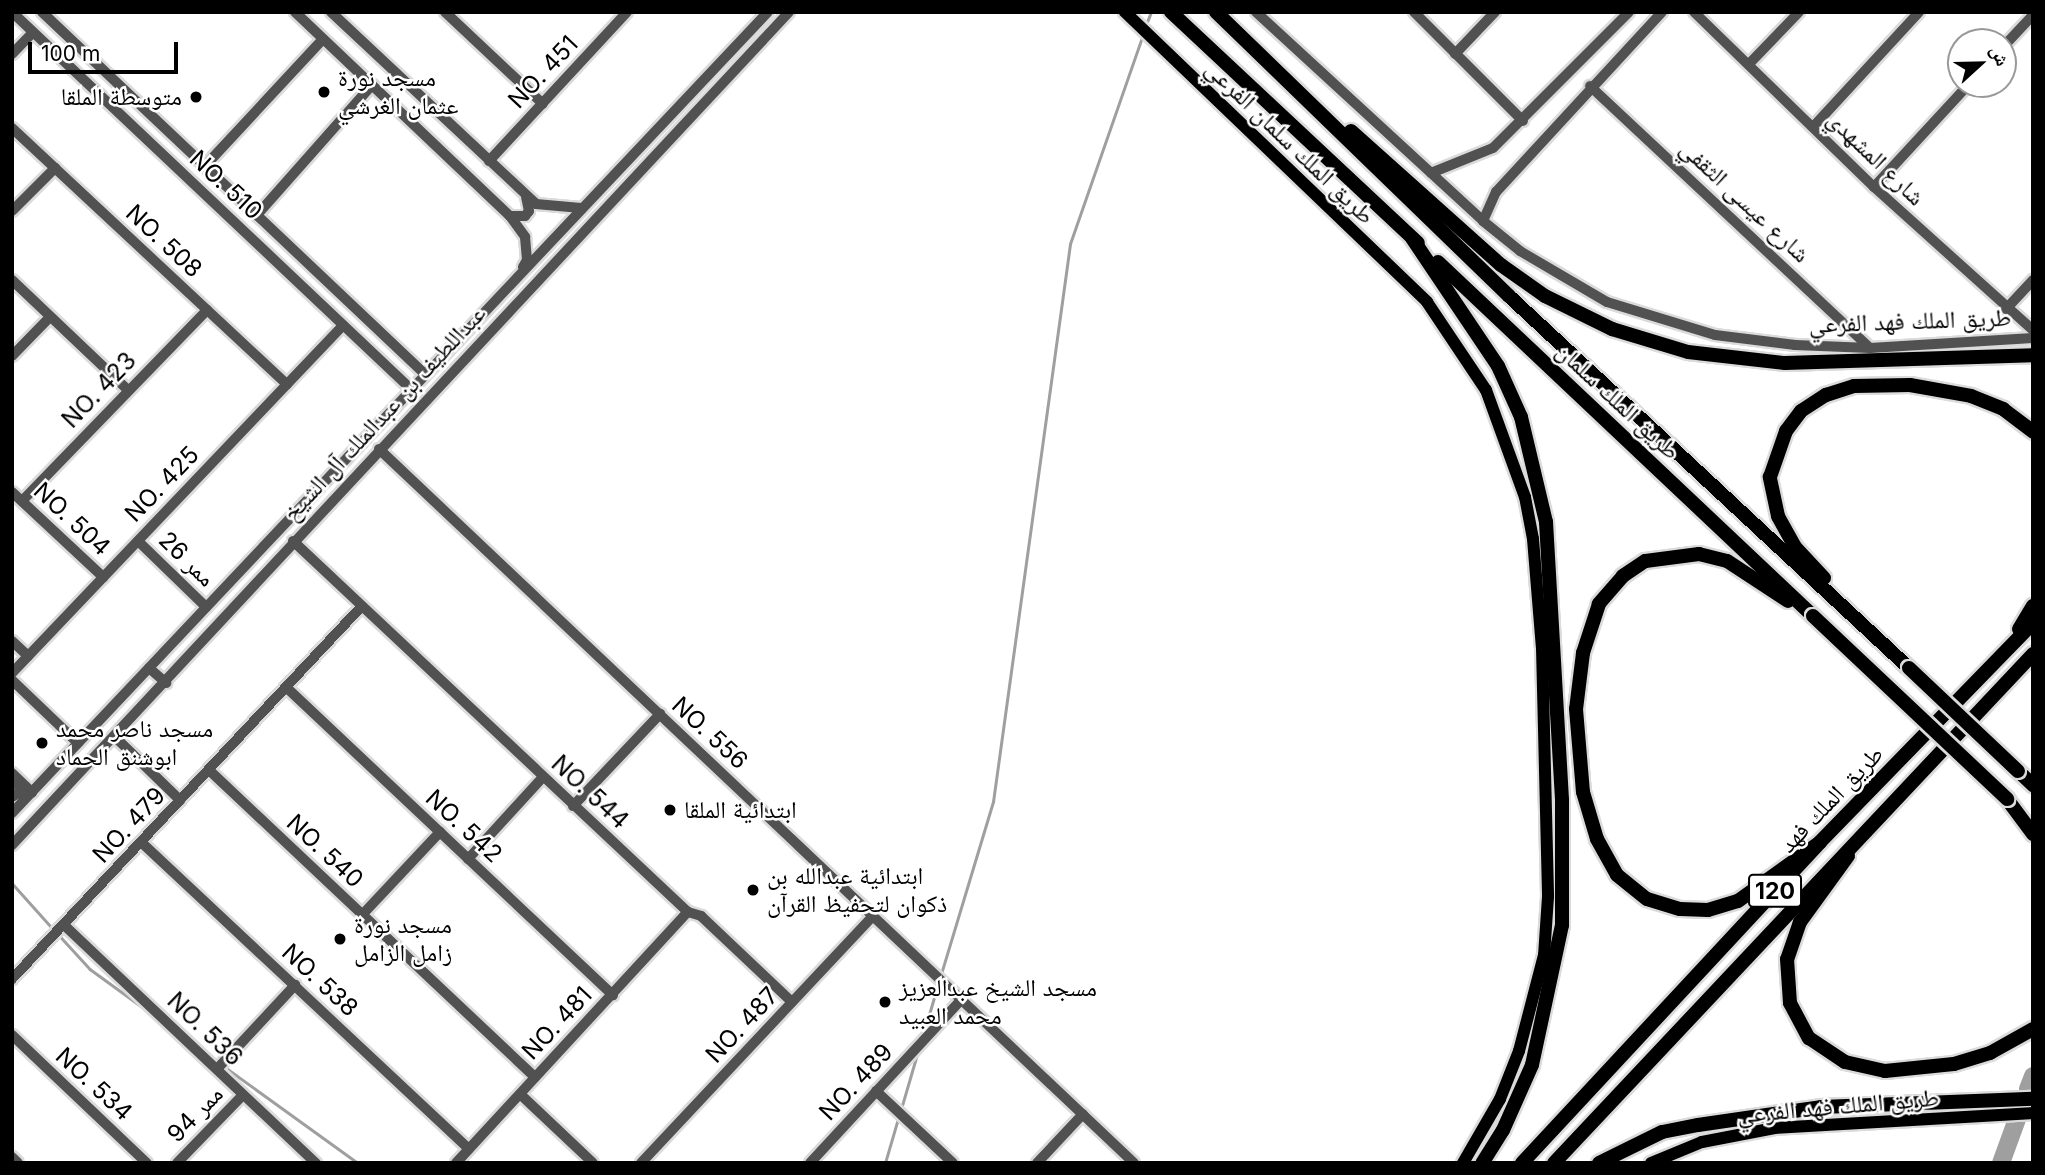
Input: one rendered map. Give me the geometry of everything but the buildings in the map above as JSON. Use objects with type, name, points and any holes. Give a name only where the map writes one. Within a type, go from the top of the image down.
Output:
[{"type":"highway","name":"طريق الملك سلمان","points":[[1171,12],[2033,822]]},
{"type":"highway","name":"طريق الملك سلمان","points":[[1218,12],[1520,307],[2033,783]]},
{"type":"highway","points":[[1218,12],[1501,265],[1545,296],[1612,329],[1688,352],[1785,363],[2033,355]]},
{"type":"highway","points":[[1412,238],[1498,366],[1521,417],[1546,522],[1562,800],[1562,925],[1532,1065],[1503,1130],[1482,1163]]},
{"type":"highway","points":[[1909,668],[1795,547],[1778,516],[1770,477],[1786,430],[1801,411],[1826,396],[1854,386],[1910,385],[1971,396],[2003,409],[2033,432]]},
{"type":"highway","points":[[1813,616],[1727,561],[1699,554],[1645,561],[1623,576],[1600,604],[1583,653],[1577,739],[1583,792],[1597,839],[1617,875],[1647,899],[1680,909],[1708,910],[1738,901],[1820,842]]},
{"type":"highway","points":[[2008,648],[2033,606]]},
{"type":"highway","name":"طريق الملك فهد","points":[[1522,1163],[1820,842],[2033,622]]},
{"type":"highway","name":"طريق الملك فهد","points":[[1554,1163],[2031,656]]},
{"type":"highway","points":[[2007,799],[2033,834]]},
{"type":"highway","points":[[1857,839],[1834,881],[1800,922],[1787,959],[1790,1003],[1809,1038],[1845,1062],[1885,1071],[1954,1064],[1990,1052],[2033,1029]]},
{"type":"highway","points":[[1599,1163],[1661,1132],[1698,1125],[1821,1107],[2033,1098]]},
{"type":"main road","name":"طريق الملك سلمان الفرعي","points":[[1125,12],[1427,302],[1471,362],[1502,424],[1514,461],[1533,539],[1542,648],[1548,897],[1544,955],[1519,1051],[1500,1099],[1464,1163]]},
{"type":"main road","name":"طريق الملك فهد الفرعي","points":[[1651,1163],[1702,1142],[1774,1128],[2033,1113]]},
{"type":"street","name":"NO. 510","points":[[12,12],[411,389]]},
{"type":"street","points":[[295,12],[510,216],[525,237],[527,260],[512,283]]},
{"type":"street","points":[[331,12],[524,194],[550,209],[580,208]]},
{"type":"street","name":"NO. 451","points":[[489,161],[627,12]]},
{"type":"street","name":"عبداللطيف بن عبدالملك آل الشيخ","points":[[13,810],[768,12]]},
{"type":"street","name":"عبداللطيف بن عبدالملك آل الشيخ","points":[[12,845],[166,683],[293,541],[789,12]]},
{"type":"street","points":[[1256,12],[1483,221],[1496,192],[1590,86],[1662,12]]},
{"type":"street","points":[[1414,12],[1523,121]]},
{"type":"street","points":[[1455,54],[1495,12]]},
{"type":"street","points":[[1431,173],[1493,148],[1523,121],[1629,12]]},
{"type":"street","name":"شارع المشهدي","points":[[1694,12],[1874,187],[2033,331]]},
{"type":"street","points":[[1749,64],[1799,12]]},
{"type":"street","points":[[1813,127],[1919,12]]},
{"type":"street","points":[[446,13],[542,104]]},
{"type":"street","points":[[12,54],[33,32],[44,14]]},
{"type":"street","name":"NO. 510","points":[[44,14],[425,374]]},
{"type":"street","points":[[2017,32],[2033,15]]},
{"type":"street","points":[[205,166],[323,39]]},
{"type":"street","points":[[257,215],[372,85]]},
{"type":"street","name":"شارع عيسى الثقفي","points":[[1590,86],[1870,348]]},
{"type":"street","points":[[1874,187],[1956,98]]},
{"type":"street","name":"NO. 508","points":[[12,128],[287,384]]},
{"type":"street","points":[[12,211],[55,168]]},
{"type":"street","points":[[510,216],[518,219],[529,211],[524,194]]},
{"type":"street","name":"طريق الملك فهد الفرعي","points":[[1483,221],[1560,277],[1648,318],[1715,335],[1870,348],[2033,338]]},
{"type":"street","points":[[12,280],[128,390]]},
{"type":"street","points":[[2006,309],[2033,280]]},
{"type":"street","name":"NO. 423","points":[[22,501],[207,310]]},
{"type":"street","points":[[12,356],[50,317]]},
{"type":"street","name":"NO. 425","points":[[12,673],[343,325]]},
{"type":"street","points":[[398,376],[414,376],[411,361]]},
{"type":"street","name":"NO. 556","points":[[379,449],[1134,1163]]},
{"type":"street","name":"NO. 504","points":[[12,492],[103,577]]},
{"type":"street","name":"ممر 26","points":[[138,541],[206,607]]},
{"type":"street","name":"NO. 544","points":[[293,541],[573,806],[688,912],[701,916],[792,1002]]},
{"type":"street","name":"NO. 479","points":[[12,979],[361,607]]},
{"type":"street","points":[[12,641],[28,656]]},
{"type":"street","points":[[149,667],[166,683]]},
{"type":"street","points":[[12,680],[78,743]]},
{"type":"street","name":"NO. 542","points":[[287,688],[612,995]]},
{"type":"street","points":[[573,806],[660,714]]},
{"type":"street","points":[[115,737],[180,800]]},
{"type":"street","name":"NO. 540","points":[[209,771],[535,1077]]},
{"type":"street","points":[[15,776],[32,792]]},
{"type":"street","points":[[12,797],[20,792],[15,776]]},
{"type":"street","points":[[468,859],[542,777]]},
{"type":"street","points":[[362,915],[440,832]]},
{"type":"street","name":"NO. 538","points":[[141,842],[469,1149]]},
{"type":"street","name":"NO. 481","points":[[456,1163],[688,912]]},
{"type":"street","name":"NO. 487","points":[[641,1163],[873,916]]},
{"type":"street","name":"NO. 536","points":[[64,926],[316,1163]]},
{"type":"street","points":[[217,1069],[295,985]]},
{"type":"street","name":"NO. 489","points":[[810,1163],[961,1000]]},
{"type":"street","name":"NO. 534","points":[[12,1035],[147,1163]]},
{"type":"street","points":[[876,1091],[953,1163]]},
{"type":"street","points":[[520,1094],[593,1163]]},
{"type":"street","name":"ممر 94","points":[[177,1163],[243,1095]]},
{"type":"street","points":[[1037,1163],[1083,1114]]},
{"type":"street","points":[[12,1157],[18,1163]]},
{"type":"waterway","points":[[1147,22],[1151,12]]},
{"type":"waterway","points":[[941,974],[993,802],[1070,244],[1141,40]]},
{"type":"waterway","points":[[12,883],[54,930]]},
{"type":"waterway","points":[[59,935],[90,969],[152,1014]]},
{"type":"waterway","points":[[923,1035],[938,984]]},
{"type":"waterway","points":[[901,1109],[918,1051]]},
{"type":"waterway","points":[[208,1055],[220,1063]]},
{"type":"waterway","points":[[225,1067],[358,1163]]},
{"type":"waterway","points":[[2028,1089],[2033,1076]]},
{"type":"waterway","points":[[885,1163],[899,1115]]},
{"type":"waterway","points":[[2001,1163],[2017,1119]]},
{"type":"place","name":"مسجد نورة عثمان الغرشي","points":[[324,92]]},
{"type":"place","name":"متوسطة الملقا","points":[[196,97]]},
{"type":"place","name":"مسجد ناصر محمد ابوشنق الحماد","points":[[42,743]]},
{"type":"place","name":"ابتدائية الملقا","points":[[670,810]]},
{"type":"place","name":"ابتدائية عبدالله بن ذكوان لتحفيظ القرآن","points":[[753,890]]},
{"type":"place","name":"مسجد نورة زامل الزامل","points":[[340,939]]},
{"type":"place","name":"مسجد الشيخ عبدالعزيز محمد العبيد","points":[[885,1002]]}]
